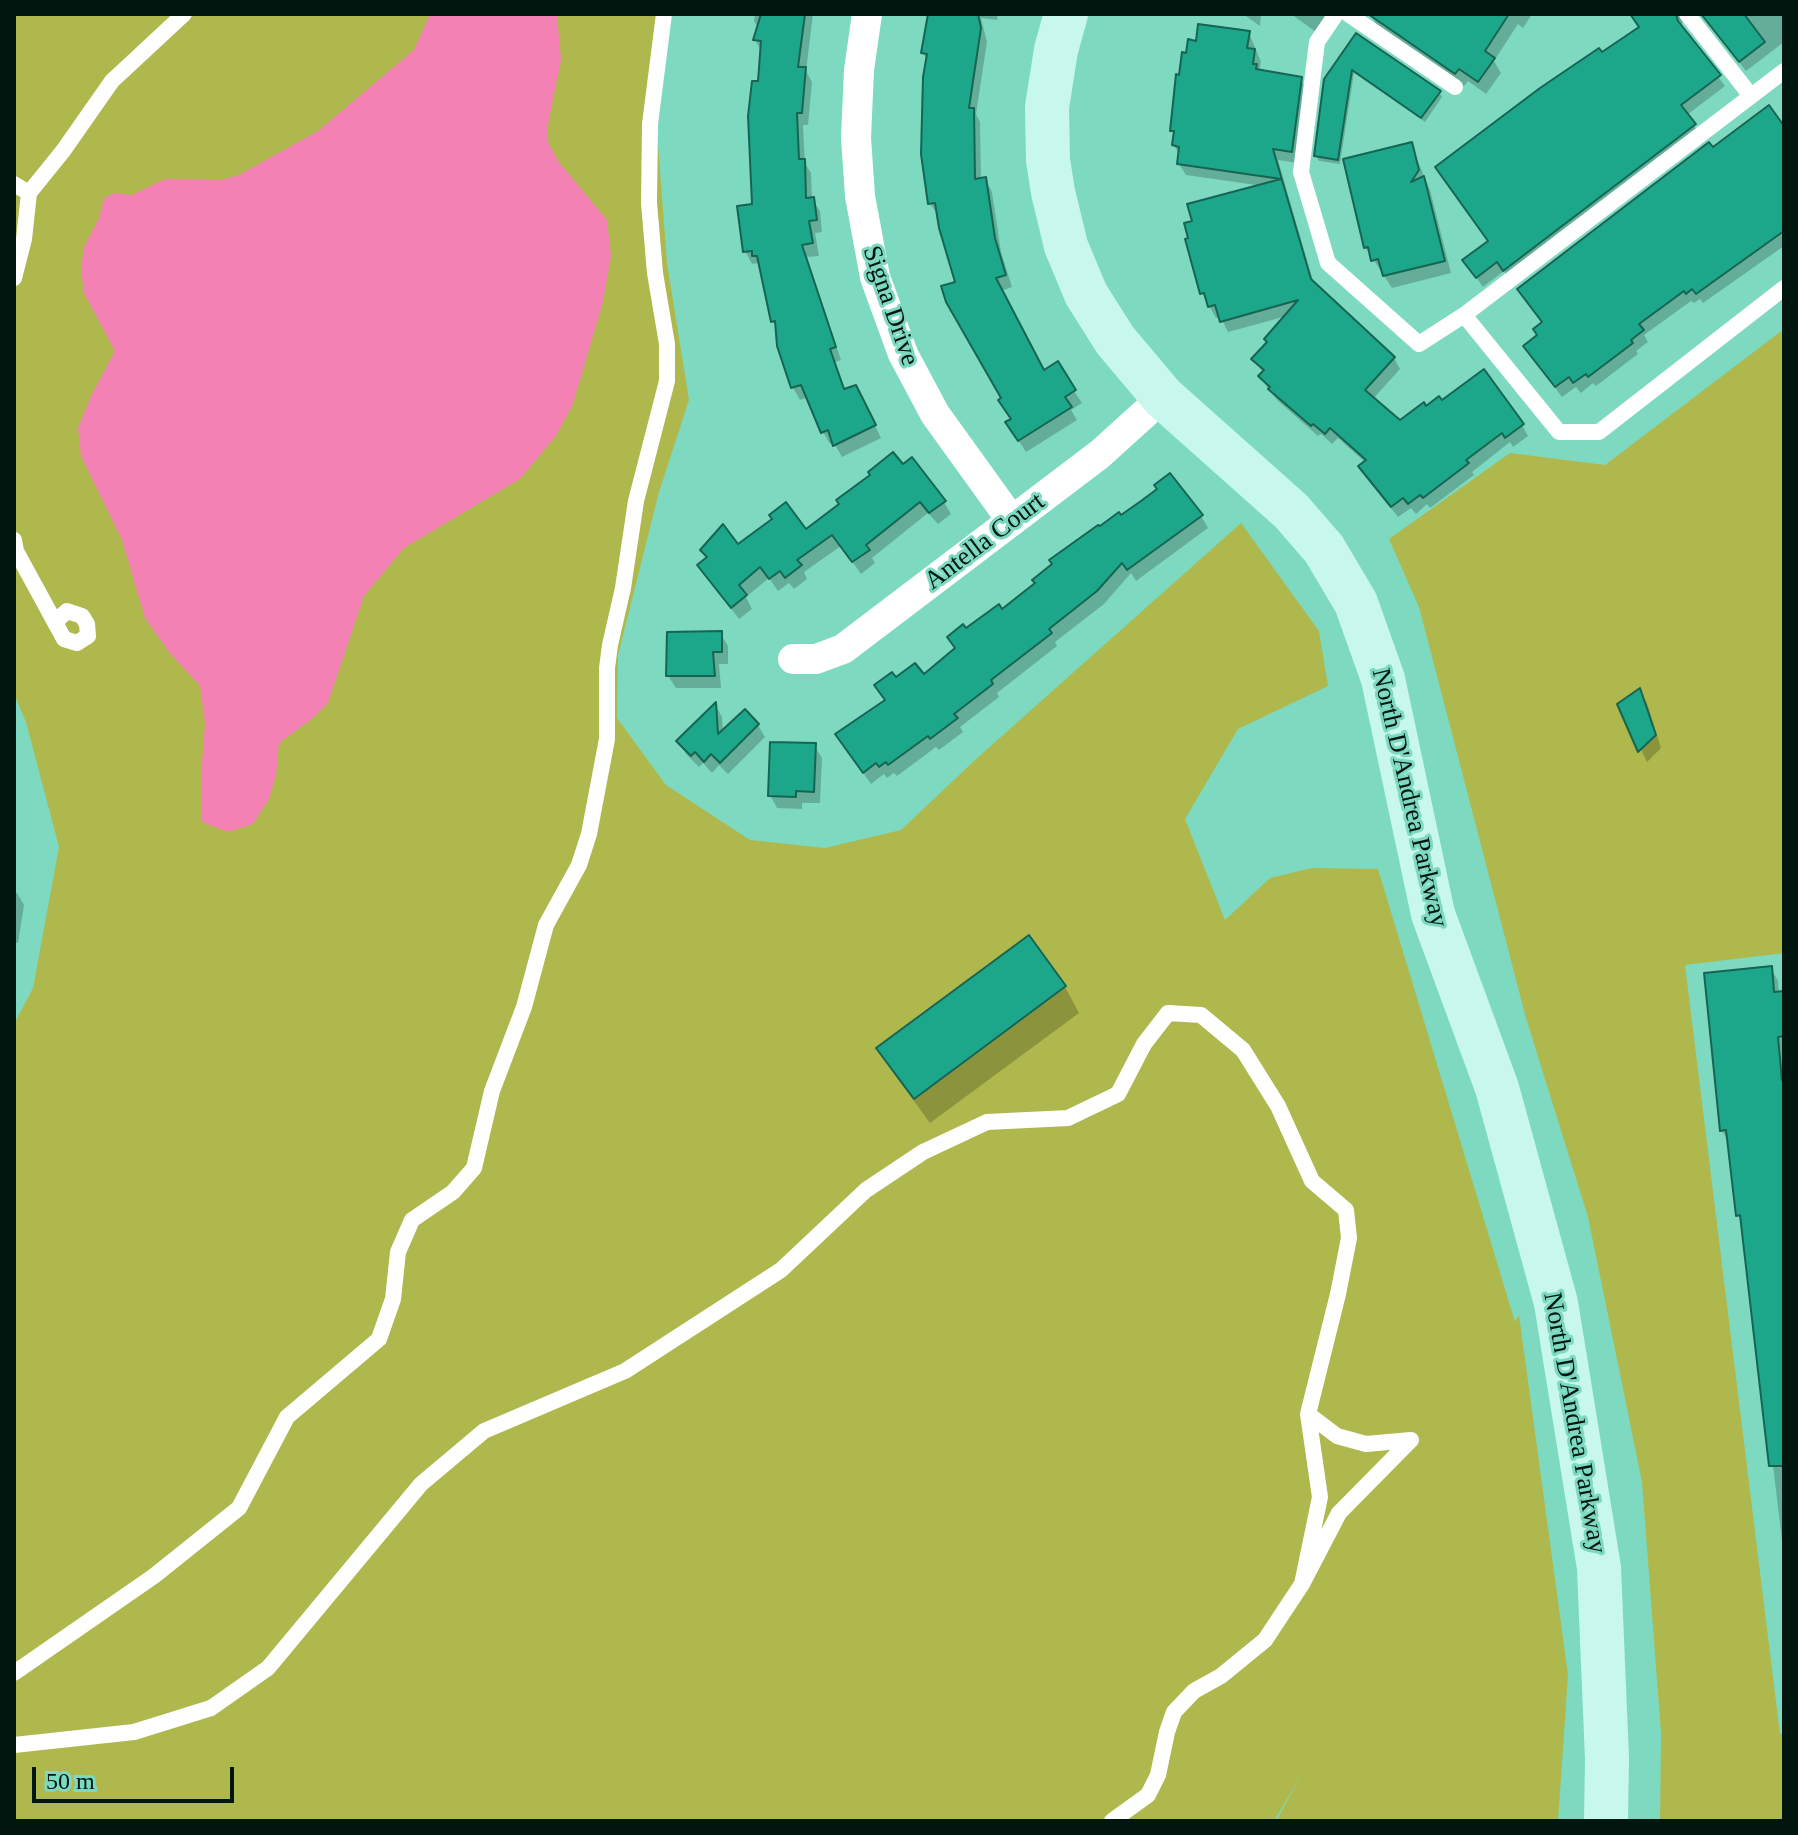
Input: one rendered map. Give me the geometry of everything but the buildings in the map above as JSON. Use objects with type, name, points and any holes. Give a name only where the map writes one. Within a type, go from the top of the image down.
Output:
[{"type":"street","name":"Signa Drive","points":[[867,14],[859,70],[856,152],[864,225],[875,277],[903,354],[935,414],[1012,521]]},
{"type":"street","name":"North D'Andrea Parkway","points":[[1066,14],[1056,50],[1047,107],[1048,160],[1066,246],[1086,294],[1115,340],[1163,397],[1291,511],[1312,534],[1334,564],[1356,603],[1375,652],[1387,694],[1433,914],[1497,1088],[1556,1303],[1599,1568],[1607,1759],[1606,1821]]},
{"type":"street","name":"Antella Court","points":[[793,659],[816,659],[843,649],[1100,454],[1163,397]]},
{"type":"lane","points":[[14,278],[24,239],[21,189],[63,151],[112,81],[184,14]]},
{"type":"lane","points":[[14,1673],[154,1576],[239,1508],[287,1417],[379,1339],[393,1299],[398,1252],[412,1220],[453,1192],[474,1168],[492,1091],[524,1007],[546,925],[579,865],[589,834],[607,739],[610,645],[636,501],[667,381],[667,344],[655,273],[649,203],[650,124],[664,14]]},
{"type":"lane","points":[[1336,14],[1317,42],[1301,172],[1328,263],[1419,344],[1464,315],[1784,71]]},
{"type":"lane","points":[[1348,14],[1455,87]]},
{"type":"lane","points":[[1687,14],[1751,96]]},
{"type":"lane","points":[[1464,315],[1559,432],[1599,432],[1784,288]]},
{"type":"lane","points":[[14,540],[16,551],[55,622]]},
{"type":"lane","points":[[14,1745],[134,1732],[211,1708],[268,1668],[421,1484],[484,1431],[638,1363],[781,1270],[866,1190],[923,1152],[987,1122],[1068,1118],[1118,1094],[1144,1044],[1168,1013],[1201,1015],[1243,1050],[1278,1106],[1312,1181],[1346,1210],[1349,1238],[1344,1266],[1308,1414],[1320,1497],[1302,1584]]},
{"type":"lane","points":[[1112,1821],[1148,1795],[1158,1775],[1174,1712],[1194,1691],[1221,1676],[1265,1640],[1302,1584],[1339,1513],[1411,1440],[1366,1444],[1337,1436],[1308,1414]]},
{"type":"green space","points":[[14,14],[668,14],[656,118],[667,263],[689,400],[659,492],[618,655],[617,718],[666,785],[750,840],[825,848],[901,830],[1241,523],[1319,631],[1328,686],[1238,729],[1185,819],[1225,920],[1270,878],[1312,868],[1378,869],[1515,1322],[1519,1315],[1568,1675],[1558,1821],[1276,1821],[1302,1774],[1274,1821],[14,1821],[14,1024],[33,988],[59,847],[26,722],[14,694]]},
{"type":"green space","points":[[1784,329],[1784,953],[1685,965],[1780,1734],[1784,1734],[1784,1821],[1660,1821],[1661,1733],[1642,1482],[1588,1217],[1526,1018],[1419,607],[1389,539],[1510,453],[1605,465]]},
{"type":"shaded area","points":[[430,14],[557,14],[561,60],[547,129],[548,142],[558,161],[607,220],[611,256],[603,302],[573,404],[556,436],[520,479],[404,548],[364,596],[328,703],[279,743],[276,776],[269,799],[253,824],[228,832],[202,822],[205,723],[200,686],[169,652],[145,618],[122,540],[81,456],[78,428],[115,351],[84,293],[81,268],[84,247],[99,218],[104,198],[115,193],[132,195],[165,179],[221,180],[239,175],[318,131],[414,50]]}]
